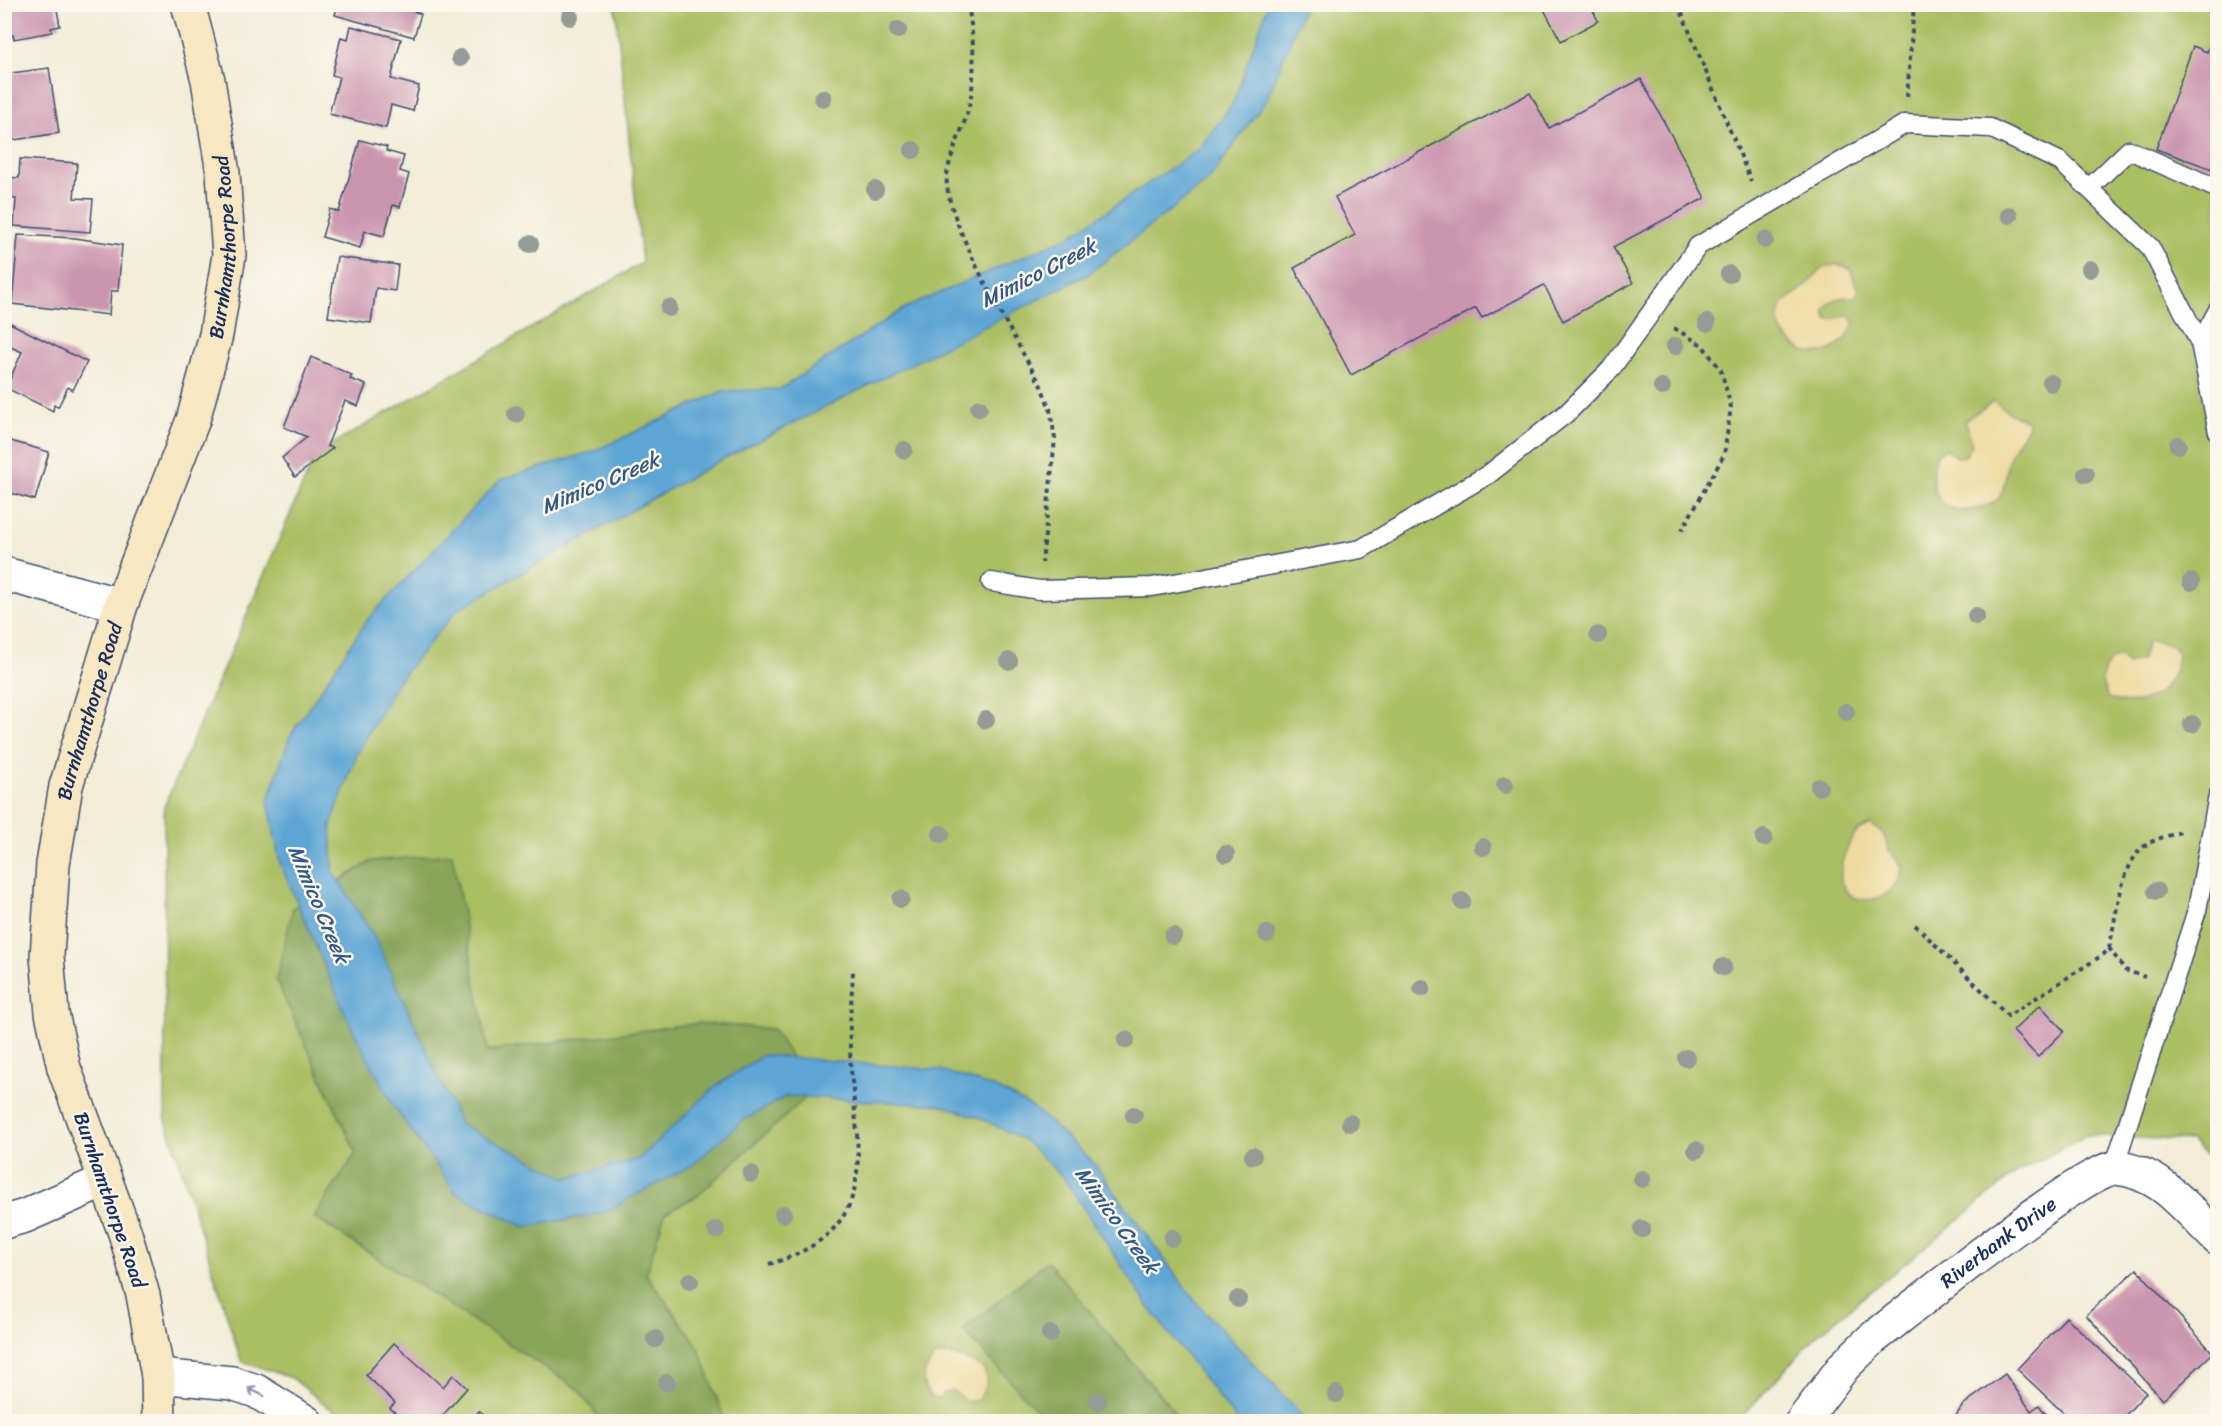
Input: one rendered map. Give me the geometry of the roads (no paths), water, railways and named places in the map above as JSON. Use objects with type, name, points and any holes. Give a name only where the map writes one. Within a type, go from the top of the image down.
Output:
[{"type":"main road","name":"Burnhamthorpe Road","points":[[159,1422],[158,1376],[143,1295],[125,1233],[64,1068],[52,1013],[46,956],[53,864],[66,786],[121,605],[194,420],[216,335],[229,255],[223,173],[208,80],[188,4]]},
{"type":"street","points":[[4,574],[121,605]]},
{"type":"street","points":[[2114,1167],[2138,1172],[2158,1181],[2180,1199],[2217,1239]]},
{"type":"street","name":"Riverbank Drive","points":[[1812,1418],[1844,1366],[1872,1339],[2062,1194],[2087,1178],[2114,1167]]},
{"type":"street","points":[[4,1222],[29,1215],[104,1181]]},
{"type":"street","points":[[158,1376],[232,1383],[256,1391],[306,1422]]},
{"type":"lane","points":[[991,582],[1039,590],[1152,587],[1361,549],[1489,474],[1568,411],[1611,369],[1698,246],[1905,124],[1990,128],[2061,162],[2150,247],[2200,343],[2217,432]]},
{"type":"lane","points":[[2089,188],[2130,150],[2217,189]]},
{"type":"lane","points":[[2200,343],[2217,310]]},
{"type":"lane","points":[[2114,1167],[2197,910],[2217,796]]},
{"type":"water","name":"Mimico Creek","points":[[1268,5],[1305,5],[1267,99],[1209,180],[1087,275],[719,461],[457,610],[399,680],[357,754],[331,824],[333,871],[376,940],[460,1124],[567,1178],[639,1159],[716,1086],[763,1055],[940,1070],[996,1088],[1034,1108],[1093,1162],[1195,1301],[1307,1421],[1237,1421],[1148,1306],[1063,1177],[1024,1140],[980,1118],[941,1105],[786,1096],[742,1121],[694,1164],[603,1213],[525,1227],[457,1194],[393,1105],[352,1029],[280,863],[268,801],[290,736],[367,620],[500,480],[594,451],[723,391],[780,389],[905,308],[1070,236],[1199,149],[1233,103]]}]
